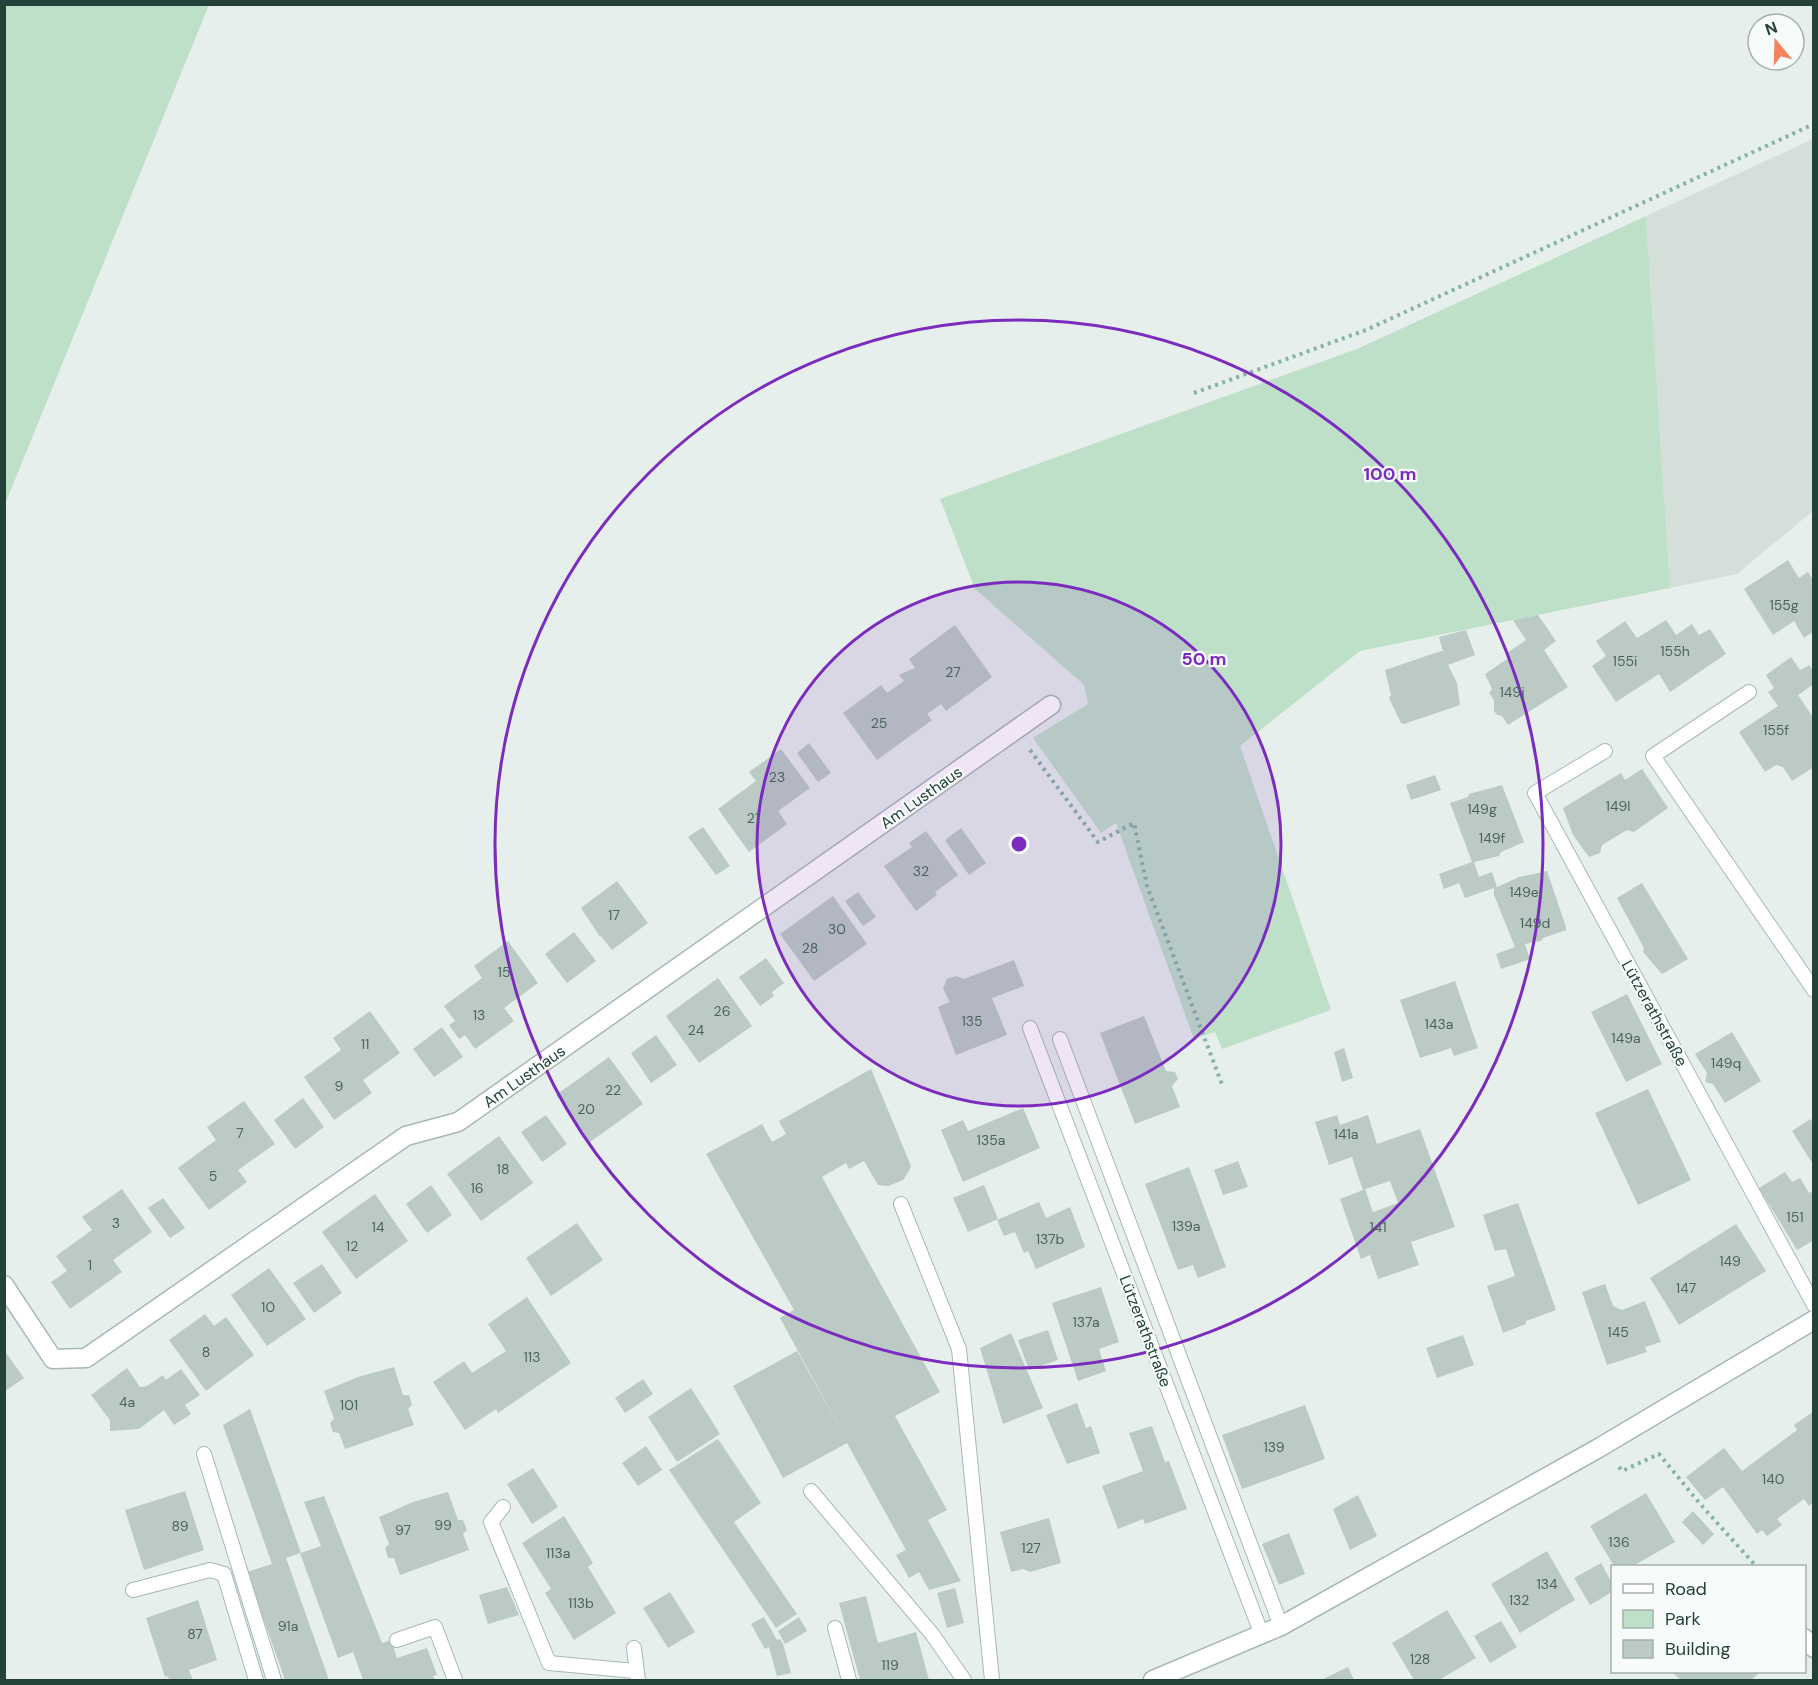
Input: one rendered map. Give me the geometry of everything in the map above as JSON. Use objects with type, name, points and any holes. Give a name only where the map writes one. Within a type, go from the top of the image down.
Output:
[{"type":"street","name":"Am Lusthaus","points":[[4,1285],[54,1359],[86,1358],[406,1136],[458,1122],[1051,705]]},
{"type":"street","points":[[1153,1680],[1281,1626],[1597,1449],[1814,1320]]},
{"type":"lane","points":[[1749,692],[1653,756],[1814,990]]},
{"type":"lane","name":"Lützerathstraße","points":[[1605,751],[1535,793],[1814,1305]]},
{"type":"lane","name":"Lützerathstraße","points":[[1030,1028],[1262,1635]]},
{"type":"lane","name":"Lützerathstraße","points":[[1060,1039],[1281,1626]]},
{"type":"lane","points":[[901,1204],[959,1349],[992,1680]]},
{"type":"lane","points":[[204,1454],[274,1680]]},
{"type":"lane","points":[[811,1491],[932,1634],[964,1680]]},
{"type":"lane","points":[[503,1507],[491,1522],[549,1663],[636,1676],[633,1648]]},
{"type":"lane","points":[[133,1590],[210,1570],[224,1574],[256,1680]]},
{"type":"lane","points":[[397,1640],[435,1628],[455,1680]]},
{"type":"lane","points":[[835,1628],[849,1680]]},
{"type":"path","points":[[1194,393],[1366,330],[1814,124]]},
{"type":"path","points":[[1015,731],[1098,842],[1134,823],[1147,886],[1223,1087]]},
{"type":"path","points":[[1597,1449],[1622,1471],[1659,1454],[1755,1565]]},
{"type":"shaded area","points":[[1813,139],[1813,511],[1737,574],[1670,588],[1646,216]]},
{"type":"green space","points":[[4,5],[209,5],[5,504]]},
{"type":"green space","points":[[1646,216],[1670,588],[1360,651],[1240,746],[1331,1010],[1222,1049],[1215,1032],[1194,1039],[1116,823],[1101,833],[1033,738],[1088,704],[1084,685],[975,589],[940,499],[1357,349]]},
{"type":"building","points":[[1788,560],[1799,578],[1808,572],[1814,581],[1814,631],[1804,638],[1794,621],[1773,635],[1744,589]]},
{"type":"building","points":[[1538,615],[1556,641],[1544,650],[1568,687],[1508,725],[1502,716],[1497,715],[1494,711],[1494,700],[1489,693],[1492,689],[1485,674],[1510,657],[1507,653],[1526,640],[1513,620]]},
{"type":"building","points":[[1666,620],[1676,635],[1692,624],[1699,635],[1710,629],[1726,654],[1670,692],[1659,674],[1616,702],[1592,666],[1606,656],[1596,641],[1625,621],[1637,638]]},
{"type":"building","points":[[955,625],[992,677],[946,711],[941,704],[927,714],[932,720],[877,760],[843,713],[881,685],[887,693],[904,681],[899,675],[915,668],[909,659]]},
{"type":"building","points":[[1466,630],[1475,655],[1448,665],[1457,683],[1460,705],[1404,724],[1401,723],[1389,698],[1391,695],[1385,670],[1443,652],[1439,637]]},
{"type":"building","points":[[1791,657],[1800,670],[1809,665],[1814,672],[1814,684],[1798,695],[1814,719],[1814,767],[1792,781],[1783,767],[1776,765],[1765,772],[1739,732],[1778,706],[1768,692],[1774,688],[1766,675]]},
{"type":"building","points":[[809,743],[831,773],[818,782],[797,753]]},
{"type":"building","points":[[781,749],[810,788],[778,811],[787,824],[749,852],[718,809],[756,781],[749,772]]},
{"type":"building","points":[[1642,769],[1668,808],[1634,832],[1627,830],[1602,845],[1600,853],[1589,857],[1573,835],[1563,808],[1621,773],[1625,780]]},
{"type":"building","points":[[1435,775],[1441,790],[1411,800],[1406,785]]},
{"type":"building","points":[[1502,785],[1524,842],[1501,852],[1499,856],[1474,862],[1479,877],[1492,872],[1497,887],[1519,877],[1547,871],[1566,930],[1543,938],[1541,941],[1525,944],[1530,959],[1501,969],[1496,954],[1515,947],[1494,895],[1494,888],[1465,898],[1459,883],[1444,889],[1439,874],[1472,862],[1450,803],[1468,797],[1469,794]]},
{"type":"building","points":[[703,827],[730,866],[716,875],[688,837]]},
{"type":"building","points":[[961,828],[986,863],[969,875],[945,840]]},
{"type":"building","points":[[926,831],[958,875],[935,892],[937,895],[916,911],[884,866],[912,847],[909,843]]},
{"type":"building","points":[[617,881],[648,923],[612,950],[600,937],[581,908]]},
{"type":"building","points":[[1642,883],[1688,959],[1662,974],[1643,952],[1644,948],[1617,898]]},
{"type":"building","points":[[858,892],[876,917],[863,926],[845,901]]},
{"type":"building","points":[[833,896],[867,944],[814,981],[780,934]]},
{"type":"building","points":[[574,932],[596,961],[567,983],[545,954]]},
{"type":"building","points":[[508,941],[538,983],[504,1008],[514,1021],[475,1049],[465,1035],[459,1039],[449,1025],[455,1021],[444,1006],[482,978],[474,966]]},
{"type":"building","points":[[766,958],[784,983],[772,992],[774,996],[760,1006],[739,977]]},
{"type":"building","points":[[1014,960],[1024,986],[992,998],[1007,1035],[956,1055],[938,1007],[950,1002],[943,989],[947,979],[956,976],[964,979]]},
{"type":"building","points":[[718,978],[752,1026],[699,1063],[666,1016]]},
{"type":"building","points":[[1455,981],[1478,1048],[1454,1056],[1451,1048],[1420,1058],[1400,1000]]},
{"type":"building","points":[[1627,994],[1662,1064],[1626,1082],[1591,1012]]},
{"type":"building","points":[[370,1011],[400,1053],[363,1080],[372,1093],[334,1120],[304,1077],[341,1050],[333,1038]]},
{"type":"building","points":[[1144,1016],[1166,1071],[1175,1072],[1178,1079],[1172,1086],[1180,1107],[1135,1124],[1100,1033]]},
{"type":"building","points":[[442,1027],[463,1057],[434,1077],[413,1049]]},
{"type":"building","points":[[1732,1032],[1761,1081],[1725,1103],[1713,1084],[1705,1082],[1707,1073],[1695,1054]]},
{"type":"building","points":[[656,1035],[677,1065],[651,1083],[631,1053]]},
{"type":"building","points":[[1344,1048],[1353,1078],[1342,1082],[1334,1052]]},
{"type":"building","points":[[609,1057],[643,1104],[590,1142],[556,1095]]},
{"type":"building","points":[[871,1069],[911,1166],[909,1171],[903,1180],[888,1186],[878,1185],[864,1161],[849,1169],[846,1163],[822,1177],[940,1392],[895,1416],[947,1510],[928,1520],[961,1581],[929,1590],[919,1572],[909,1578],[896,1555],[906,1550],[847,1443],[783,1478],[733,1386],[797,1351],[848,1443],[780,1318],[794,1310],[706,1154],[762,1124],[772,1142],[786,1134],[779,1121]]},
{"type":"building","points":[[1648,1089],[1691,1180],[1638,1205],[1595,1113]]},
{"type":"building","points":[[303,1098],[324,1127],[295,1149],[274,1120]]},
{"type":"building","points":[[244,1101],[275,1144],[238,1170],[247,1182],[209,1210],[178,1168],[216,1140],[207,1127]]},
{"type":"building","points":[[1023,1108],[1040,1148],[963,1182],[941,1130],[963,1120],[968,1131]]},
{"type":"building","points":[[546,1115],[567,1144],[542,1162],[521,1132]]},
{"type":"building","points":[[1337,1115],[1340,1125],[1368,1115],[1377,1144],[1420,1129],[1455,1227],[1411,1242],[1419,1265],[1378,1279],[1370,1255],[1361,1259],[1340,1199],[1363,1190],[1352,1157],[1329,1165],[1315,1122]],"holes":[[[1390,1181],[1398,1203],[1373,1212],[1365,1189]]]},
{"type":"building","points":[[1810,1119],[1814,1124],[1814,1166],[1792,1131]]},
{"type":"building","points":[[499,1136],[533,1183],[481,1221],[447,1174]]},
{"type":"building","points":[[1238,1161],[1248,1187],[1223,1195],[1214,1170]]},
{"type":"building","points":[[1189,1167],[1226,1267],[1198,1278],[1193,1265],[1178,1270],[1145,1184]]},
{"type":"building","points":[[1785,1172],[1792,1182],[1800,1178],[1809,1193],[1814,1190],[1814,1240],[1797,1250],[1759,1188]]},
{"type":"building","points":[[431,1185],[452,1215],[427,1233],[406,1204]]},
{"type":"building","points":[[984,1185],[998,1219],[968,1232],[953,1198]]},
{"type":"building","points":[[122,1189],[152,1232],[113,1260],[122,1272],[70,1309],[51,1282],[67,1271],[56,1256],[92,1230],[82,1217]]},
{"type":"building","points":[[375,1194],[408,1241],[356,1279],[322,1232]]},
{"type":"building","points":[[163,1198],[185,1228],[170,1238],[148,1208]]},
{"type":"building","points":[[1039,1202],[1046,1218],[1070,1207],[1085,1247],[1036,1269],[1028,1251],[1024,1253],[1015,1232],[1004,1236],[997,1220]]},
{"type":"building","points":[[1518,1203],[1556,1310],[1526,1321],[1526,1324],[1503,1333],[1487,1286],[1515,1276],[1506,1249],[1495,1251],[1483,1215]]},
{"type":"building","points":[[577,1223],[603,1260],[551,1296],[526,1258]]},
{"type":"building","points":[[1736,1224],[1766,1271],[1679,1325],[1650,1278]]},
{"type":"building","points":[[322,1264],[342,1293],[314,1313],[293,1283]]},
{"type":"building","points":[[269,1268],[306,1319],[267,1346],[231,1295]]},
{"type":"building","points":[[1605,1284],[1613,1306],[1622,1310],[1645,1301],[1661,1342],[1645,1347],[1647,1352],[1607,1365],[1582,1292]]},
{"type":"building","points":[[1101,1287],[1119,1342],[1099,1349],[1106,1371],[1078,1381],[1052,1303]]},
{"type":"building","points":[[527,1297],[571,1363],[498,1413],[496,1409],[465,1430],[433,1382],[464,1361],[472,1373],[506,1351],[488,1324]]},
{"type":"building","points":[[205,1314],[214,1326],[226,1317],[254,1355],[206,1391],[169,1340]]},
{"type":"building","points":[[1048,1330],[1058,1360],[1029,1370],[1018,1340]]},
{"type":"building","points":[[1011,1333],[1043,1408],[1003,1424],[980,1348]]},
{"type":"building","points":[[1463,1335],[1474,1365],[1437,1378],[1426,1348]]},
{"type":"building","points":[[4,1350],[24,1378],[4,1392]]},
{"type":"building","points":[[394,1367],[403,1395],[409,1395],[412,1405],[408,1409],[414,1425],[345,1449],[339,1433],[333,1432],[330,1423],[334,1419],[324,1391],[358,1377]]},
{"type":"building","points":[[127,1368],[140,1387],[147,1386],[163,1375],[166,1380],[181,1369],[200,1395],[185,1405],[191,1414],[174,1425],[164,1410],[139,1429],[110,1431],[110,1420],[91,1395]]},
{"type":"building","points":[[643,1379],[653,1394],[625,1413],[615,1398]]},
{"type":"building","points":[[691,1388],[720,1434],[677,1462],[648,1417]]},
{"type":"building","points":[[1077,1403],[1086,1428],[1091,1426],[1100,1453],[1067,1464],[1046,1415]]},
{"type":"building","points":[[1305,1405],[1325,1459],[1242,1489],[1222,1435]]},
{"type":"building","points":[[250,1409],[301,1553],[321,1546],[304,1502],[324,1496],[382,1643],[391,1640],[397,1658],[427,1648],[437,1675],[433,1676],[435,1680],[363,1680],[353,1652],[338,1658],[300,1553],[286,1558],[329,1680],[285,1680],[247,1572],[272,1564],[223,1425]]},
{"type":"building","points":[[1814,1411],[1814,1502],[1809,1506],[1804,1499],[1777,1519],[1782,1525],[1767,1536],[1762,1530],[1757,1534],[1723,1487],[1705,1500],[1686,1477],[1724,1448],[1742,1471],[1797,1430],[1794,1425]]},
{"type":"building","points":[[1152,1426],[1165,1462],[1169,1461],[1187,1509],[1145,1524],[1143,1519],[1118,1529],[1102,1486],[1143,1471],[1129,1433]]},
{"type":"building","points":[[718,1439],[761,1503],[734,1522],[797,1614],[776,1628],[669,1470]]},
{"type":"building","points":[[646,1446],[662,1470],[638,1486],[622,1463]]},
{"type":"building","points":[[533,1468],[558,1507],[532,1524],[507,1484]]},
{"type":"building","points":[[185,1491],[204,1550],[144,1570],[125,1510]]},
{"type":"building","points":[[448,1492],[458,1520],[463,1520],[467,1530],[463,1534],[469,1550],[400,1575],[394,1558],[388,1558],[385,1548],[389,1544],[379,1517],[413,1502]]},
{"type":"building","points":[[1646,1493],[1675,1542],[1635,1565],[1613,1565],[1590,1526]]},
{"type":"building","points":[[1358,1495],[1377,1536],[1350,1550],[1333,1509]]},
{"type":"building","points":[[1693,1511],[1714,1534],[1703,1545],[1682,1522]]},
{"type":"building","points":[[564,1516],[593,1563],[588,1567],[616,1613],[574,1640],[545,1593],[551,1589],[522,1543]]},
{"type":"building","points":[[1049,1518],[1061,1563],[1030,1572],[1023,1569],[1011,1572],[1000,1532]]},
{"type":"building","points":[[1289,1533],[1305,1574],[1279,1585],[1262,1544]]},
{"type":"building","points":[[1547,1551],[1575,1600],[1520,1633],[1491,1584]]},
{"type":"building","points":[[1601,1563],[1611,1581],[1611,1593],[1590,1605],[1574,1578]]},
{"type":"building","points":[[507,1587],[519,1615],[488,1624],[479,1595]]},
{"type":"building","points":[[955,1588],[964,1623],[947,1628],[937,1593]]},
{"type":"building","points":[[670,1592],[695,1632],[668,1648],[643,1608]]},
{"type":"building","points":[[866,1596],[878,1643],[916,1632],[929,1680],[860,1680],[839,1603]]},
{"type":"building","points":[[198,1600],[217,1660],[189,1670],[193,1680],[169,1680],[168,1676],[165,1677],[146,1618]]},
{"type":"building","points":[[1447,1610],[1476,1658],[1439,1680],[1414,1680],[1392,1643]]},
{"type":"building","points":[[764,1617],[777,1640],[780,1639],[783,1644],[791,1673],[777,1676],[769,1647],[765,1649],[751,1624]]},
{"type":"building","points":[[799,1617],[807,1631],[785,1644],[778,1631]]},
{"type":"building","points":[[1501,1621],[1517,1647],[1490,1663],[1474,1636]]},
{"type":"building","points":[[1348,1667],[1354,1680],[1321,1680]]},
{"type":"building","points":[[1673,1673],[1759,1673],[1751,1680],[1681,1680]]}]
